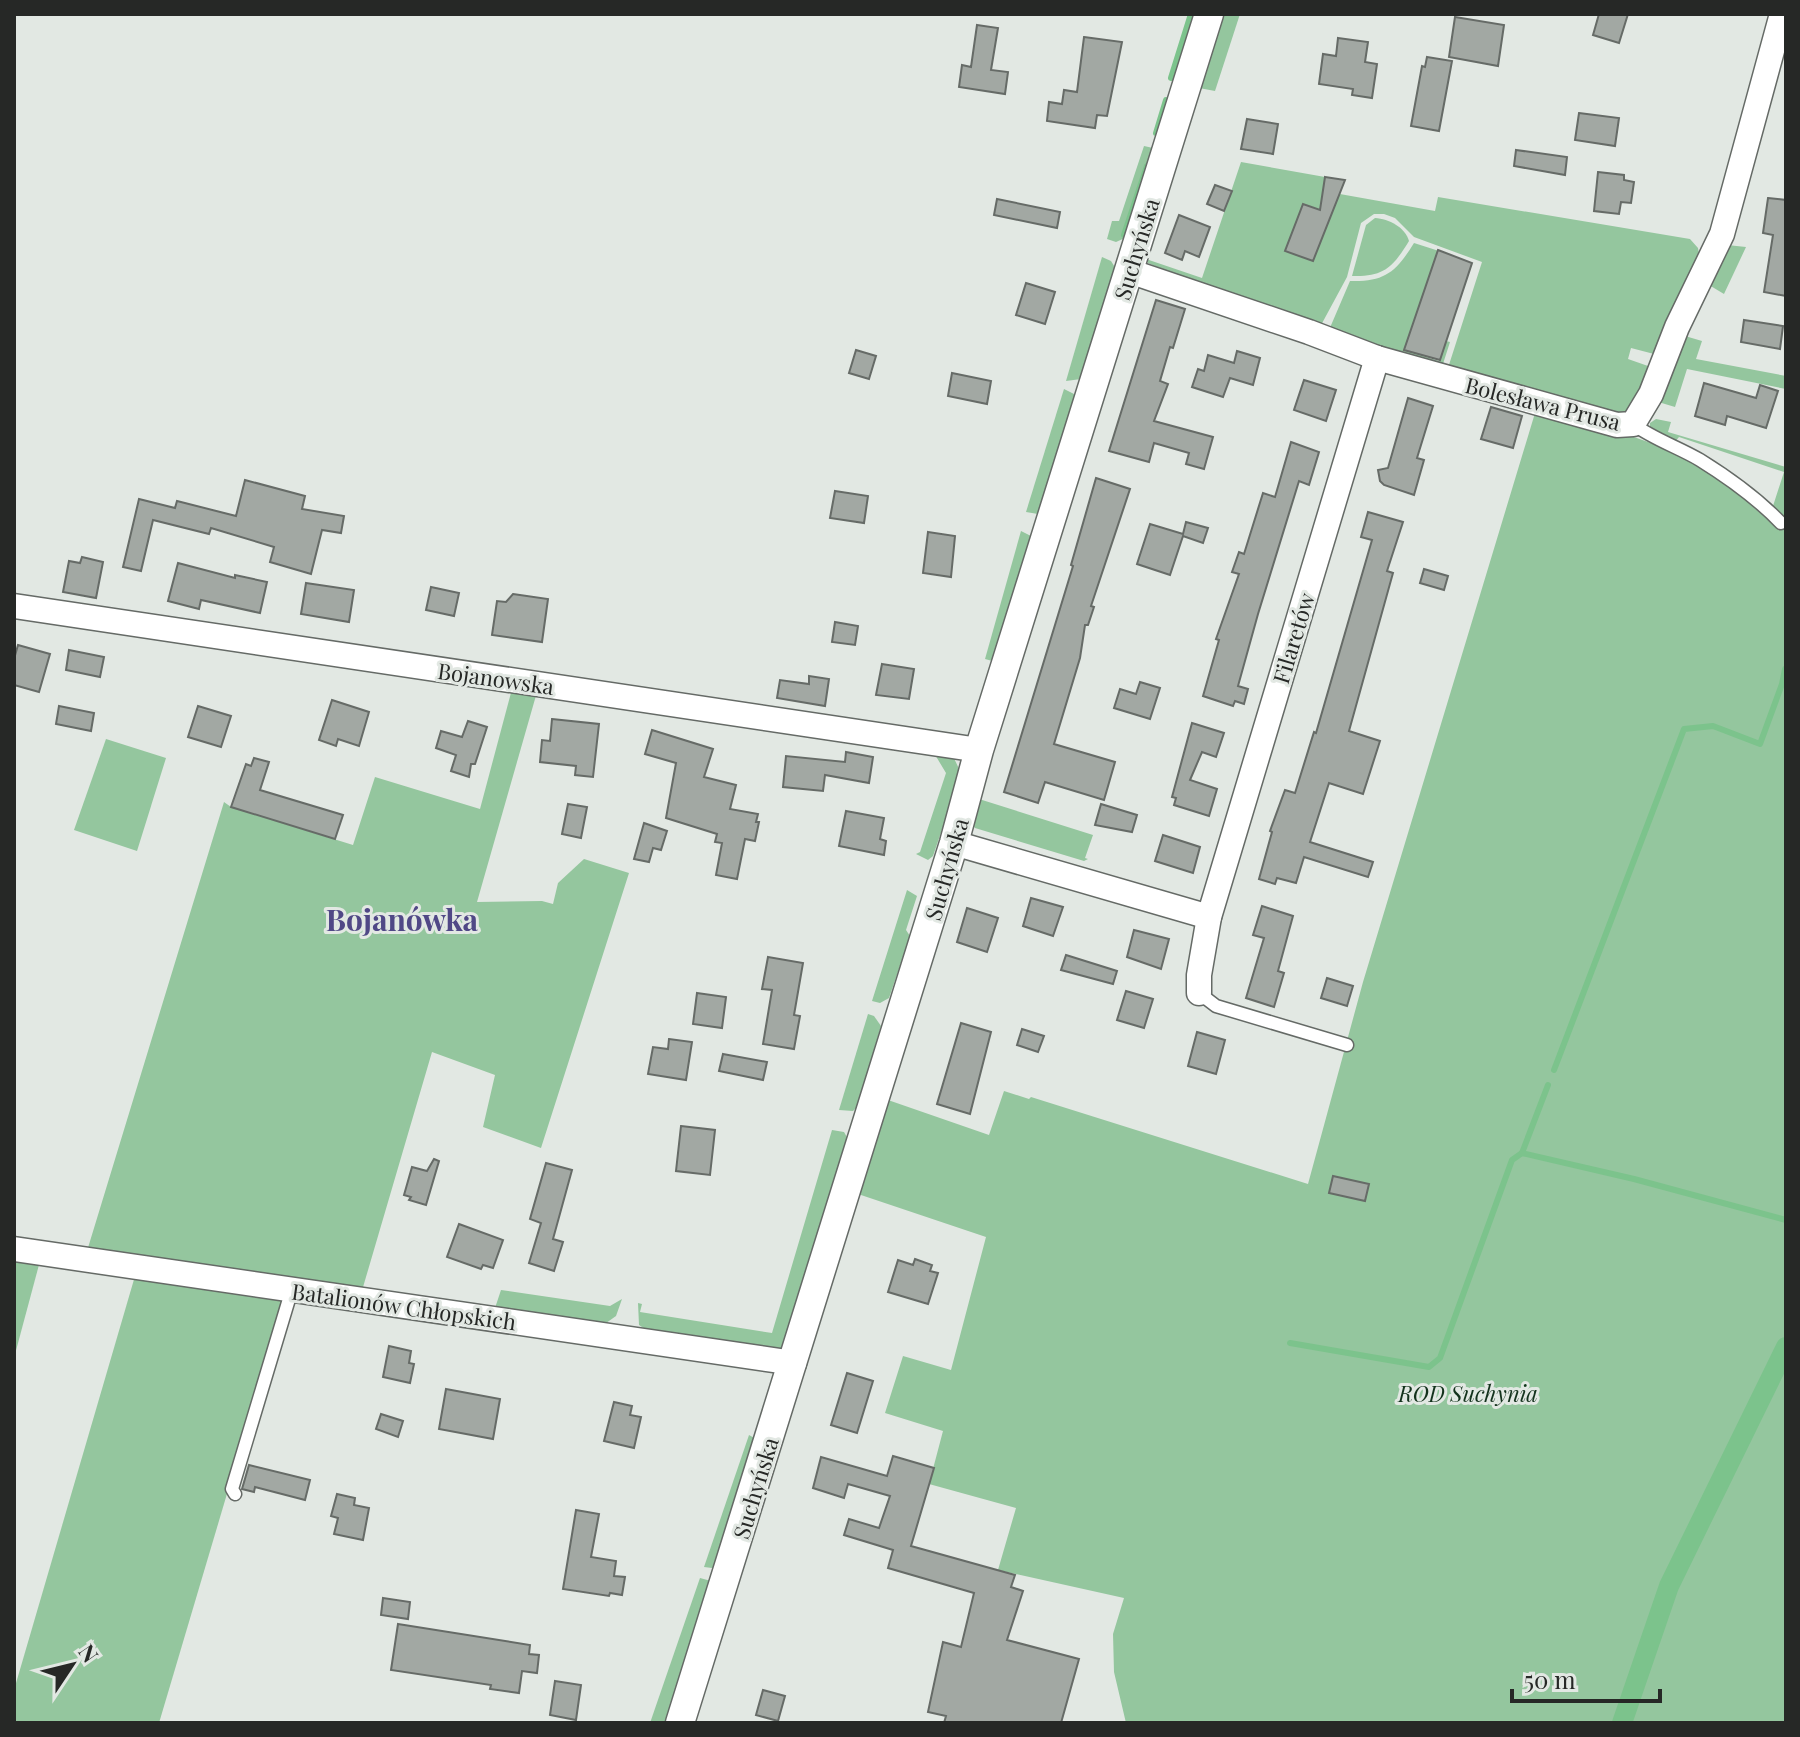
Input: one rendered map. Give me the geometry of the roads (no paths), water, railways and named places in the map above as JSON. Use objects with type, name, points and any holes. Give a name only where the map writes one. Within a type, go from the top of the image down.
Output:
[{"type":"street","name":"Suchyńska","points":[[680,1723],[794,1363],[954,843],[979,750],[1209,14]]},
{"type":"street","name":"Bolesława Prusa","points":[[1129,271],[1322,336],[1377,358],[1617,425],[1633,424],[1651,394],[1677,327],[1722,234],[1782,14]]},
{"type":"street","name":"Filaretów","points":[[1199,993],[1209,917],[1377,358]]},
{"type":"street","name":"Bojanowska","points":[[14,606],[979,750]]},
{"type":"street","points":[[954,843],[1209,917]]},
{"type":"street","name":"Batalionów Chłopskich","points":[[14,1249],[794,1363]]},
{"type":"lane","points":[[1633,424],[1710,466],[1744,489],[1781,523]]},
{"type":"lane","points":[[1199,993],[1216,1006],[1347,1045]]},
{"type":"lane","points":[[235,1494],[232,1489],[292,1289]]},
{"type":"waterway","points":[[1171,78],[1191,14]]},
{"type":"waterway","points":[[1156,133],[1166,100]]},
{"type":"waterway","points":[[1124,235],[1147,166]]},
{"type":"waterway","points":[[1554,1070],[1684,729],[1713,726],[1760,744],[1785,669]]},
{"type":"waterway","points":[[1522,1153],[1548,1085]]},
{"type":"waterway","points":[[1290,1343],[1429,1367],[1440,1358],[1512,1160],[1522,1153],[1786,1220]]},
{"type":"waterway","points":[[1622,1723],[1669,1586],[1786,1347]]},
{"type":"district","name":"Bojanówka","points":[[402,919]]},
{"type":"park label","name":"ROD Suchynia","points":[[1468,1393]]}]
